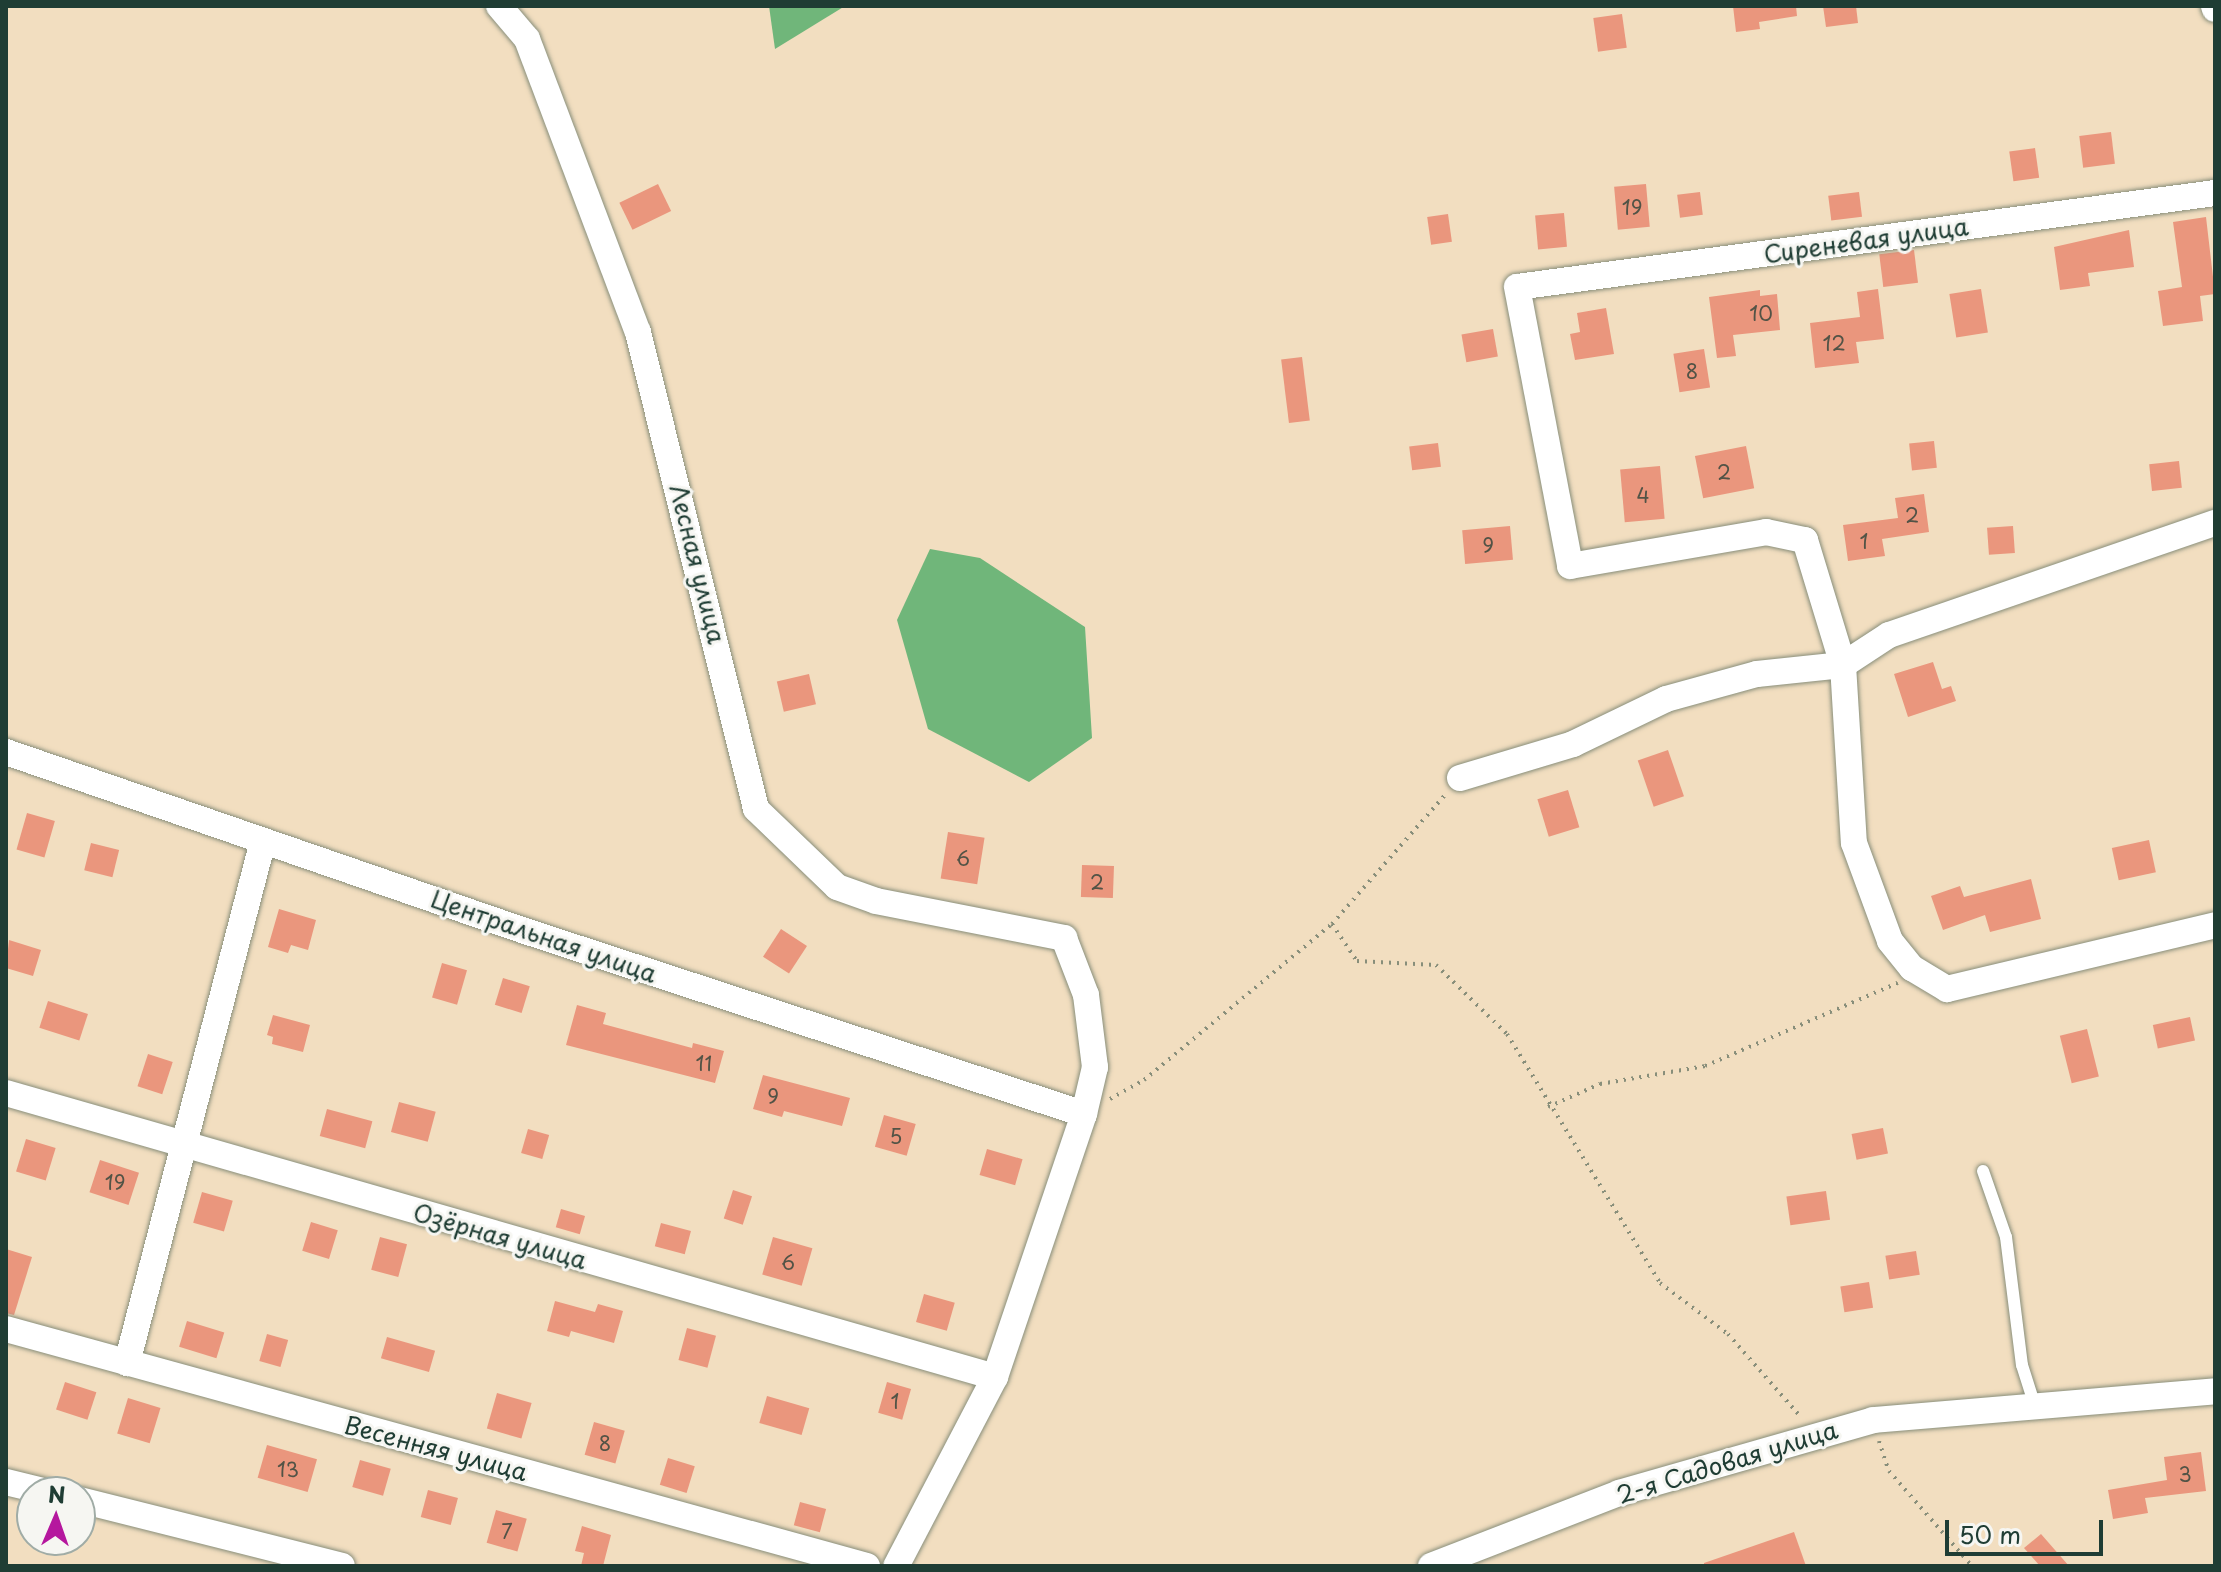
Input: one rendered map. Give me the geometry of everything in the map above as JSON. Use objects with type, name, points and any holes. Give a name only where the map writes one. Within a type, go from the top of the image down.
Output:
[{"type":"street","name":"Лесная улица","points":[[499,6],[527,39],[638,332],[756,809],[837,887],[876,901],[1064,938],[1086,995],[1095,1067],[1084,1114]]},
{"type":"street","name":"Сиреневая улица","points":[[1843,665],[1805,540],[1766,532],[1570,566],[1517,287],[2215,193]]},
{"type":"street","points":[[1460,778],[1573,744],[1666,699],[1757,674],[1843,665],[1889,635],[2215,523]]},
{"type":"street","points":[[1843,665],[1854,843],[1890,941],[1921,973],[1947,989],[2215,925]]},
{"type":"street","name":"Центральная улица","points":[[6,752],[263,841],[1084,1114]]},
{"type":"street","points":[[127,1363],[263,841]]},
{"type":"street","name":"Озёрная улица","points":[[6,1093],[995,1377]]},
{"type":"street","points":[[896,1566],[995,1377],[1084,1114]]},
{"type":"street","name":"Весенняя улица","points":[[6,1329],[867,1566]]},
{"type":"street","name":"2-я Садовая улица","points":[[1448,1562],[1619,1493],[1818,1433],[1873,1420],[2215,1391]]},
{"type":"street","points":[[96,1504],[342,1566]]},
{"type":"lane","points":[[1983,1171],[2006,1237],[2022,1365],[2035,1406]]},
{"type":"path","points":[[1084,1114],[1144,1080],[1332,924],[1460,778]]},
{"type":"path","points":[[1332,924],[1357,961],[1436,965],[1507,1034],[1548,1107],[1660,1283],[1728,1334],[1778,1396],[1818,1433]]},
{"type":"path","points":[[1548,1107],[1600,1084],[1705,1066],[1921,973]]},
{"type":"path","points":[[1873,1420],[1889,1471],[1972,1566]]},
{"type":"green space","points":[[769,6],[845,6],[775,49]]},
{"type":"green space","points":[[930,549],[980,558],[1085,627],[1092,738],[1029,782],[928,729],[897,620]]},
{"type":"building","points":[[1733,6],[1796,6],[1797,16],[1759,22],[1760,29],[1736,32]]},
{"type":"building","points":[[1823,6],[1856,6],[1858,23],[1826,27]]},
{"type":"building","points":[[1622,14],[1627,48],[1598,52],[1593,18]]},
{"type":"building","points":[[2111,132],[2115,164],[2083,168],[2079,136]]},
{"type":"building","points":[[2035,148],[2039,178],[2013,181],[2009,152]]},
{"type":"building","points":[[658,184],[671,211],[633,230],[619,203]]},
{"type":"building","points":[[1646,184],[1650,227],[1618,230],[1614,187]]},
{"type":"building","points":[[1700,192],[1703,215],[1680,218],[1677,195]]},
{"type":"building","points":[[1859,192],[1862,217],[1831,221],[1828,196]]},
{"type":"building","points":[[1564,213],[1567,247],[1538,249],[1535,216]]},
{"type":"building","points":[[1448,214],[1452,242],[1431,245],[1427,217]]},
{"type":"building","points":[[2206,217],[2215,294],[2200,296],[2203,321],[2163,326],[2158,291],[2182,287],[2173,222]]},
{"type":"building","points":[[2129,230],[2134,267],[2088,273],[2090,286],[2060,290],[2054,247]]},
{"type":"building","points":[[1914,250],[1918,283],[1883,287],[1879,254]]},
{"type":"building","points":[[1878,289],[1884,339],[1856,342],[1859,363],[1815,368],[1810,323],[1860,317],[1857,292]]},
{"type":"building","points":[[1981,289],[1988,332],[1956,337],[1949,294]]},
{"type":"building","points":[[1760,290],[1760,296],[1777,294],[1780,330],[1733,335],[1736,356],[1717,358],[1709,297]]},
{"type":"building","points":[[1606,308],[1614,354],[1575,360],[1570,334],[1580,332],[1577,313]]},
{"type":"building","points":[[1493,329],[1498,357],[1466,362],[1461,335]]},
{"type":"building","points":[[1704,349],[1710,388],[1679,392],[1673,354]]},
{"type":"building","points":[[1302,357],[1310,421],[1289,423],[1281,360]]},
{"type":"building","points":[[1934,441],[1937,468],[1912,470],[1909,444]]},
{"type":"building","points":[[1438,443],[1441,467],[1412,470],[1409,447]]},
{"type":"building","points":[[1746,446],[1754,488],[1703,498],[1695,456]]},
{"type":"building","points":[[2179,461],[2182,488],[2152,491],[2149,464]]},
{"type":"building","points":[[1660,466],[1665,519],[1625,522],[1620,469]]},
{"type":"building","points":[[1924,494],[1929,532],[1882,539],[1885,556],[1848,561],[1843,525],[1898,518],[1895,498]]},
{"type":"building","points":[[1510,526],[1513,560],[1465,564],[1462,530]]},
{"type":"building","points":[[2013,526],[2015,553],[1989,555],[1987,528]]},
{"type":"building","points":[[1933,662],[1942,689],[1951,686],[1956,701],[1908,717],[1894,674]]},
{"type":"building","points":[[809,674],[816,704],[784,712],[777,681]]},
{"type":"building","points":[[1668,750],[1684,796],[1654,807],[1638,760]]},
{"type":"building","points":[[1568,790],[1579,827],[1549,837],[1537,799]]},
{"type":"building","points":[[27,813],[55,821],[44,858],[17,850]]},
{"type":"building","points":[[948,832],[985,838],[977,884],[941,878]]},
{"type":"building","points":[[2149,840],[2156,872],[2119,880],[2112,848]]},
{"type":"building","points":[[91,843],[119,850],[112,877],[84,870]]},
{"type":"building","points":[[1082,865],[1114,866],[1113,898],[1081,897]]},
{"type":"building","points":[[2031,879],[2041,919],[1990,932],[1985,915],[1943,930],[1931,896],[1960,886],[1964,897]]},
{"type":"building","points":[[279,909],[316,920],[308,950],[291,945],[288,953],[268,947]]},
{"type":"building","points":[[781,929],[807,946],[789,974],[763,957]]},
{"type":"building","points":[[9,940],[41,950],[33,976],[6,968]]},
{"type":"building","points":[[442,963],[467,970],[457,1005],[432,998]]},
{"type":"building","points":[[503,978],[530,986],[522,1013],[495,1005]]},
{"type":"building","points":[[48,1001],[88,1014],[79,1041],[39,1028]]},
{"type":"building","points":[[577,1005],[606,1013],[603,1024],[692,1048],[693,1043],[724,1051],[715,1083],[566,1045]]},
{"type":"building","points":[[273,1015],[310,1025],[303,1052],[272,1044],[273,1037],[267,1035]]},
{"type":"building","points":[[2190,1017],[2195,1040],[2158,1048],[2153,1025]]},
{"type":"building","points":[[2087,1029],[2099,1077],[2072,1083],[2060,1036]]},
{"type":"building","points":[[148,1054],[173,1062],[162,1094],[137,1086]]},
{"type":"building","points":[[763,1075],[850,1098],[842,1126],[784,1111],[782,1117],[753,1109]]},
{"type":"building","points":[[399,1102],[436,1112],[428,1142],[391,1132]]},
{"type":"building","points":[[327,1109],[372,1121],[365,1148],[320,1136]]},
{"type":"building","points":[[884,1115],[916,1124],[907,1156],[875,1147]]},
{"type":"building","points":[[1883,1128],[1888,1154],[1857,1160],[1852,1134]]},
{"type":"building","points":[[528,1129],[549,1135],[542,1159],[521,1153]]},
{"type":"building","points":[[26,1139],[56,1148],[46,1181],[16,1172]]},
{"type":"building","points":[[987,1149],[1023,1159],[1015,1185],[980,1175]]},
{"type":"building","points":[[100,1160],[139,1173],[128,1205],[89,1192]]},
{"type":"building","points":[[733,1190],[752,1196],[743,1225],[724,1219]]},
{"type":"building","points":[[1826,1191],[1830,1220],[1790,1225],[1786,1197]]},
{"type":"building","points":[[202,1192],[233,1201],[224,1232],[193,1223]]},
{"type":"building","points":[[561,1209],[585,1216],[580,1234],[556,1227]]},
{"type":"building","points":[[311,1222],[338,1230],[329,1259],[302,1251]]},
{"type":"building","points":[[661,1223],[691,1231],[685,1254],[655,1246]]},
{"type":"building","points":[[380,1237],[407,1244],[398,1277],[371,1270]]},
{"type":"building","points":[[773,1237],[812,1248],[802,1286],[762,1274]]},
{"type":"building","points":[[6,1249],[32,1257],[14,1315],[6,1313]]},
{"type":"building","points":[[1916,1251],[1920,1275],[1889,1280],[1885,1256]]},
{"type":"building","points":[[1869,1282],[1873,1308],[1844,1312],[1840,1287]]},
{"type":"building","points":[[924,1294],[955,1303],[947,1331],[916,1322]]},
{"type":"building","points":[[555,1301],[595,1312],[598,1304],[623,1311],[614,1343],[571,1331],[569,1337],[547,1331]]},
{"type":"building","points":[[187,1321],[224,1332],[216,1358],[179,1347]]},
{"type":"building","points":[[687,1328],[716,1336],[707,1368],[678,1360]]},
{"type":"building","points":[[267,1334],[288,1340],[280,1367],[259,1361]]},
{"type":"building","points":[[387,1337],[435,1351],[429,1372],[381,1358]]},
{"type":"building","points":[[65,1382],[96,1392],[87,1420],[56,1410]]},
{"type":"building","points":[[887,1382],[911,1389],[902,1420],[878,1413]]},
{"type":"building","points":[[497,1393],[532,1403],[521,1438],[487,1429]]},
{"type":"building","points":[[767,1396],[809,1408],[802,1435],[759,1423]]},
{"type":"building","points":[[128,1398],[161,1408],[150,1443],[117,1433]]},
{"type":"building","points":[[594,1422],[625,1431],[615,1464],[585,1455]]},
{"type":"building","points":[[267,1445],[317,1459],[308,1492],[258,1478]]},
{"type":"building","points":[[2201,1452],[2206,1491],[2145,1498],[2148,1513],[2113,1519],[2108,1490],[2167,1480],[2164,1457]]},
{"type":"building","points":[[668,1458],[695,1466],[687,1493],[660,1485]]},
{"type":"building","points":[[360,1460],[391,1469],[383,1496],[352,1487]]},
{"type":"building","points":[[428,1490],[458,1498],[451,1525],[421,1517]]},
{"type":"building","points":[[800,1502],[826,1509],[820,1532],[794,1525]]},
{"type":"building","points":[[496,1510],[527,1519],[517,1552],[487,1543]]},
{"type":"building","points":[[582,1526],[611,1535],[603,1566],[581,1566],[584,1553],[575,1551]]},
{"type":"building","points":[[1794,1532],[1806,1566],[1704,1566],[1704,1563]]},
{"type":"building","points":[[2041,1534],[2069,1566],[2040,1566],[2024,1548]]}]
